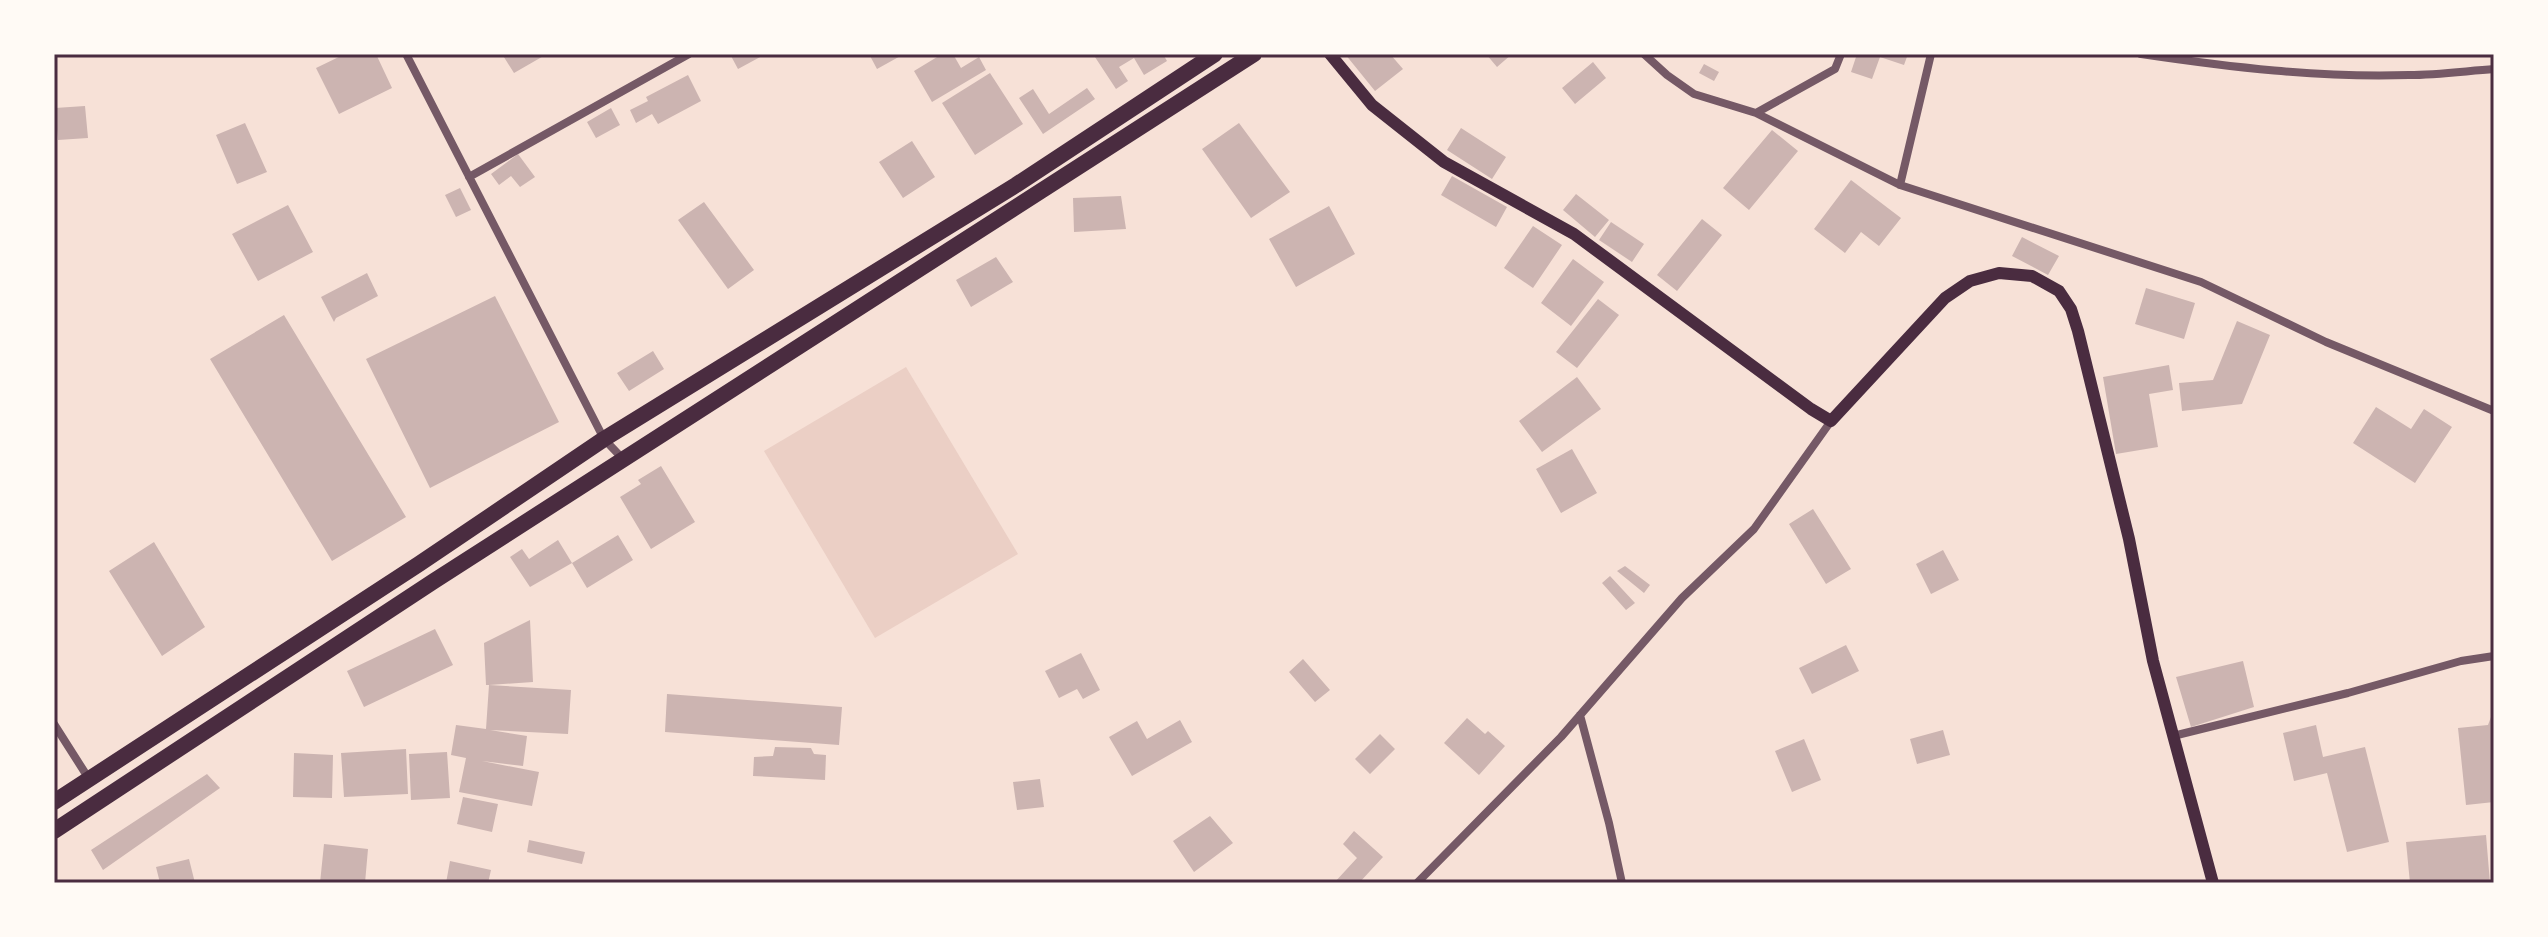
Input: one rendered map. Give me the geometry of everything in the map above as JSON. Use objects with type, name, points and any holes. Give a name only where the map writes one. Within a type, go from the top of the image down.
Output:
[{"type":"highway","points":[[54,802],[419,564],[604,439],[1016,185],[1215,54]]},
{"type":"highway","points":[[54,831],[434,581],[1254,54]]},
{"type":"highway","points":[[1016,185],[1027,201]]},
{"type":"highway","points":[[419,564],[434,581]]},
{"type":"main road","points":[[1330,54],[1372,105],[1444,162],[1574,234],[1831,421],[1945,298],[1970,281],[1999,273],[2032,276],[2059,291],[2071,309],[2078,331],[2129,539],[2153,661],[2211,882]]},
{"type":"street","points":[[406,54],[604,439],[623,460]]},
{"type":"street","points":[[469,177],[689,54]]},
{"type":"street","points":[[1644,54],[1694,94],[1756,113],[1900,185],[2201,282],[2326,342],[2494,411]]},
{"type":"street","points":[[1756,113],[1835,69],[1841,54]]},
{"type":"street","points":[[1900,185],[1931,54]]},
{"type":"street","points":[[2141,54],[2245,69],[2341,74],[2409,75],[2494,69]]},
{"type":"street","points":[[1417,883],[1580,715],[1682,598],[1754,529],[1831,421]]},
{"type":"street","points":[[2173,736],[2348,693],[2461,661],[2494,656]]},
{"type":"street","points":[[1580,715],[1622,883]]},
{"type":"street","points":[[54,724],[89,779]]},
{"type":"shaded area","points":[[906,367],[1018,554],[875,638],[764,451]]},
{"type":"building","points":[[345,54],[376,54],[392,88],[339,114],[316,68]]},
{"type":"building","points":[[502,54],[547,54],[514,73]]},
{"type":"building","points":[[869,54],[904,54],[877,69]]},
{"type":"building","points":[[942,54],[953,54],[961,68],[979,57],[986,70],[932,102],[914,71]]},
{"type":"building","points":[[1093,54],[1163,54],[1167,61],[1144,75],[1134,58],[1119,67],[1128,81],[1116,89]]},
{"type":"building","points":[[1345,54],[1390,54],[1403,69],[1375,91]]},
{"type":"building","points":[[1486,54],[1512,54],[1497,67]]},
{"type":"building","points":[[1857,54],[1908,54],[1904,65],[1880,57],[1872,79],[1851,72]]},
{"type":"building","points":[[731,56],[762,56],[738,69]]},
{"type":"building","points":[[1593,62],[1606,78],[1575,104],[1562,88]]},
{"type":"building","points":[[1704,64],[1719,72],[1714,81],[1699,73]]},
{"type":"building","points":[[990,73],[1023,124],[975,155],[942,103]]},
{"type":"building","points":[[688,75],[701,101],[658,124],[652,114],[636,123],[630,110],[648,101],[646,97]]},
{"type":"building","points":[[1087,88],[1095,99],[1043,134],[1019,98],[1033,89],[1049,114]]},
{"type":"building","points":[[85,106],[88,138],[58,140],[55,108]]},
{"type":"building","points":[[611,108],[620,125],[596,138],[587,122]]},
{"type":"building","points":[[245,123],[267,172],[237,184],[216,135]]},
{"type":"building","points":[[1239,123],[1290,192],[1251,218],[1202,149]]},
{"type":"building","points":[[1461,128],[1506,157],[1492,179],[1447,150]]},
{"type":"building","points":[[1772,130],[1798,151],[1749,210],[1723,188]]},
{"type":"building","points":[[912,141],[935,177],[903,198],[879,162]]},
{"type":"building","points":[[518,154],[535,177],[520,187],[511,176],[499,185],[491,174]]},
{"type":"building","points":[[1452,176],[1507,207],[1496,227],[1441,195]]},
{"type":"building","points":[[1851,180],[1901,218],[1879,246],[1861,232],[1845,253],[1814,229]]},
{"type":"building","points":[[460,188],[471,210],[456,217],[445,195]]},
{"type":"building","points":[[1576,194],[1609,220],[1595,237],[1563,210]]},
{"type":"building","points":[[1121,196],[1126,229],[1074,232],[1073,198]]},
{"type":"building","points":[[704,202],[754,270],[728,289],[678,220]]},
{"type":"building","points":[[288,205],[313,252],[258,281],[232,234]]},
{"type":"building","points":[[1329,206],[1355,254],[1296,287],[1269,239]]},
{"type":"building","points":[[1702,219],[1722,235],[1677,291],[1657,275]]},
{"type":"building","points":[[1611,222],[1644,244],[1632,262],[1599,240]]},
{"type":"building","points":[[1533,226],[1562,245],[1533,288],[1504,268]]},
{"type":"building","points":[[2022,237],[2059,256],[2048,275],[2012,256]]},
{"type":"building","points":[[996,257],[1013,282],[971,307],[956,280]]},
{"type":"building","points":[[1573,259],[1604,282],[1571,326],[1541,303]]},
{"type":"building","points":[[367,273],[378,296],[336,318],[334,322],[321,297]]},
{"type":"building","points":[[2146,288],[2195,303],[2184,339],[2135,324]]},
{"type":"building","points":[[495,296],[559,422],[430,488],[366,359]]},
{"type":"building","points":[[1598,299],[1619,315],[1577,368],[1556,352]]},
{"type":"building","points":[[284,315],[406,517],[332,561],[210,359]]},
{"type":"building","points":[[2237,321],[2270,335],[2242,404],[2182,411],[2179,383],[2213,380]]},
{"type":"building","points":[[653,351],[664,369],[629,391],[617,373]]},
{"type":"building","points":[[2169,365],[2173,390],[2149,394],[2158,447],[2116,454],[2103,377]]},
{"type":"building","points":[[1577,377],[1601,409],[1542,452],[1519,421]]},
{"type":"building","points":[[2376,407],[2411,429],[2424,409],[2452,427],[2415,483],[2353,443]]},
{"type":"building","points":[[1572,449],[1597,493],[1561,513],[1536,469]]},
{"type":"building","points":[[661,466],[695,522],[651,549],[620,497],[641,484],[638,480]]},
{"type":"building","points":[[1813,509],[1851,569],[1826,584],[1789,524]]},
{"type":"building","points":[[618,535],[633,560],[587,588],[572,563]]},
{"type":"building","points":[[558,540],[572,563],[530,587],[510,557],[522,549],[529,559]]},
{"type":"building","points":[[154,542],[205,627],[162,656],[109,571]]},
{"type":"building","points":[[1943,550],[1959,580],[1931,594],[1916,564]]},
{"type":"building","points":[[1625,566],[1650,585],[1644,593],[1617,571]]},
{"type":"building","points":[[1610,576],[1635,603],[1626,610],[1602,583]]},
{"type":"building","points":[[530,620],[533,682],[486,685],[484,643]]},
{"type":"building","points":[[435,629],[453,665],[364,707],[347,671]]},
{"type":"building","points":[[1846,645],[1859,671],[1812,694],[1799,668]]},
{"type":"building","points":[[1081,653],[1100,690],[1083,699],[1077,689],[1059,698],[1045,671]]},
{"type":"building","points":[[1303,659],[1330,690],[1315,702],[1289,672]]},
{"type":"building","points":[[2243,661],[2254,707],[2191,727],[2176,677]]},
{"type":"building","points":[[489,685],[571,690],[568,734],[490,730],[527,736],[523,766],[482,761],[539,772],[532,806],[459,792],[466,758],[451,755],[456,725],[486,729]]},
{"type":"building","points":[[667,694],[842,707],[839,745],[665,732]]},
{"type":"building","points":[[2494,709],[2494,802],[2466,805],[2458,728],[2488,725]]},
{"type":"building","points":[[1467,718],[1505,746],[1479,775],[1444,743]]},
{"type":"building","points":[[1180,720],[1192,742],[1132,776],[1109,737],[1137,721],[1147,739]]},
{"type":"building","points":[[2316,725],[2323,757],[2365,747],[2389,842],[2347,852],[2327,773],[2294,781],[2283,733]]},
{"type":"building","points":[[1943,730],[1950,755],[1917,764],[1910,739]]},
{"type":"building","points":[[1380,734],[1395,749],[1370,774],[1355,759]]},
{"type":"building","points":[[1804,739],[1821,780],[1792,792],[1775,751]]},
{"type":"building","points":[[775,747],[811,748],[814,754],[826,755],[825,780],[753,776],[754,757],[773,756]]},
{"type":"building","points":[[406,749],[408,794],[344,797],[341,753]]},
{"type":"building","points":[[447,752],[450,798],[411,800],[409,754]]},
{"type":"building","points":[[294,753],[333,755],[332,798],[293,797]]},
{"type":"building","points":[[207,774],[220,788],[103,870],[91,850]]},
{"type":"building","points":[[1040,779],[1044,807],[1017,810],[1013,782]]},
{"type":"building","points":[[463,797],[498,804],[492,832],[457,824]]},
{"type":"building","points":[[1210,816],[1233,843],[1194,872],[1173,841]]},
{"type":"building","points":[[1354,831],[1383,857],[1359,883],[1334,883],[1357,858],[1343,844]]},
{"type":"building","points":[[2486,835],[2490,883],[2410,883],[2406,842]]},
{"type":"building","points":[[529,840],[585,852],[582,864],[527,852]]},
{"type":"building","points":[[324,844],[368,849],[365,883],[320,883]]},
{"type":"building","points":[[189,859],[195,883],[160,883],[156,867]]},
{"type":"building","points":[[450,861],[491,870],[488,883],[446,883]]}]
